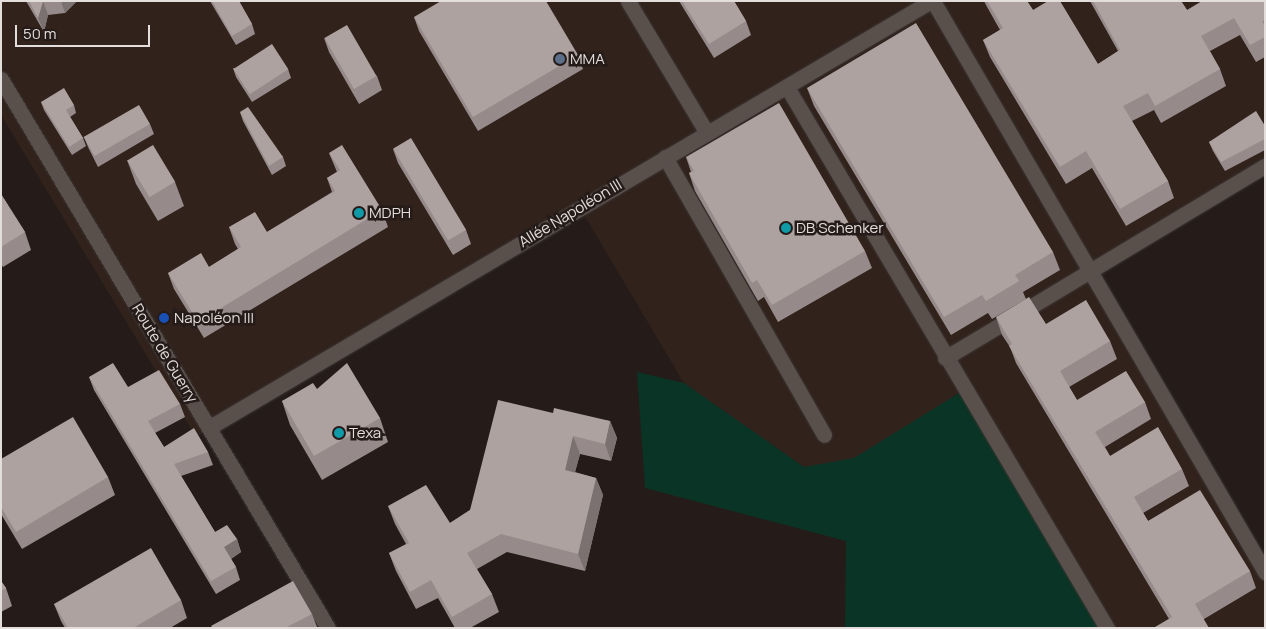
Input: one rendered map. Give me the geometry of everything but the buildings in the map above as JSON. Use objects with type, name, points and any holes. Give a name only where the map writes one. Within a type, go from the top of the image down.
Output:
[{"type":"street","points":[[628,1],[707,133]]},
{"type":"street","points":[[932,1],[1265,572]]},
{"type":"street","name":"Allée Napoléon III","points":[[210,427],[932,1]]},
{"type":"street","name":"Route de Guerry","points":[[1,79],[328,628]]},
{"type":"street","points":[[787,87],[945,358],[1107,628]]},
{"type":"street","points":[[665,157],[824,435]]},
{"type":"street","points":[[945,358],[1265,166]]},
{"type":"shaded area","points":[[1,1],[1265,1],[1265,166],[1089,271],[1265,572],[1265,628],[1107,628],[964,390],[854,459],[804,467],[684,383],[580,208],[196,437],[1,115]]},
{"type":"green space","points":[[637,372],[684,383],[804,467],[854,458],[964,390],[1107,628],[845,628],[846,541],[645,488]]},
{"type":"place","name":"MMA","points":[[560,59]]},
{"type":"place","name":"MDPH","points":[[359,213]]},
{"type":"place","name":"DB Schenker","points":[[786,228]]},
{"type":"place","name":"Napoléon III","points":[[164,318]]},
{"type":"place","name":"Texa","points":[[339,433]]}]
